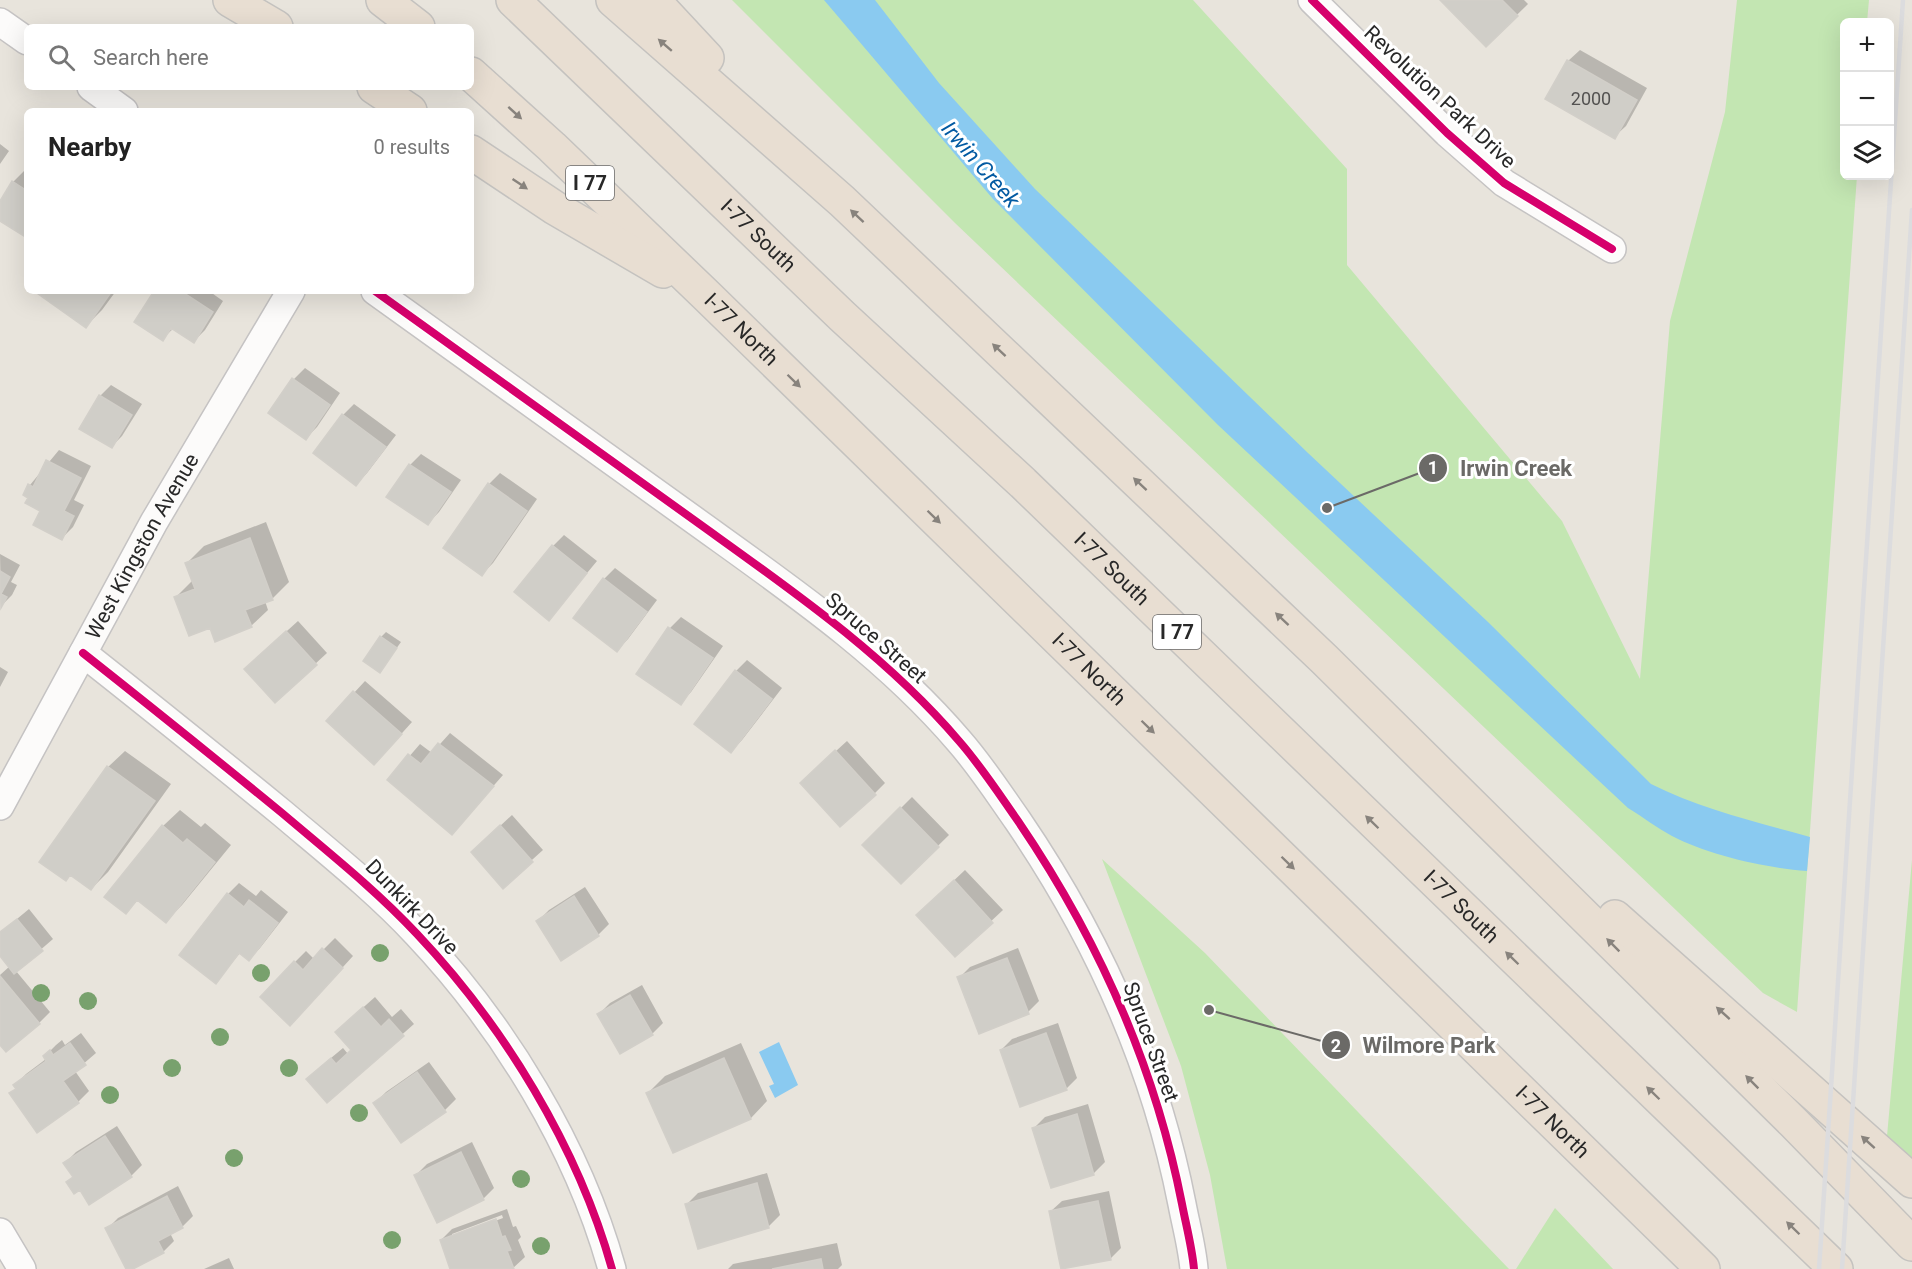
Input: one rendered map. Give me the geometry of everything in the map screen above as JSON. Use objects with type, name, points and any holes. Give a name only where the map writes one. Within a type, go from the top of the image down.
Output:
[{"type":"highway","points":[[230,0],[271,24]]},
{"type":"highway","points":[[383,0],[414,24]]},
{"type":"highway","name":"I-77 South","points":[[513,0],[833,308],[1023,483],[1836,1269]]},
{"type":"highway","points":[[613,0],[842,201],[1324,659],[1794,1123],[1912,1244]]},
{"type":"highway","points":[[653,0],[803,167]]},
{"type":"highway","name":"I-77 North","points":[[474,77],[552,147],[707,296],[1703,1269]]},
{"type":"highway","points":[[378,90],[406,108]]},
{"type":"highway","points":[[474,154],[555,208],[707,296]]},
{"type":"highway","points":[[1324,659],[1912,1181]]},
{"type":"highway","points":[[1794,1123],[1837,1156],[1912,1221]]},
{"type":"street","name":"Revolution Park Drive","points":[[1312,0],[1447,133],[1504,183],[1612,249]]},
{"type":"street","points":[[0,22],[24,39]]},
{"type":"street","points":[[95,90],[120,108]]},
{"type":"street","name":"West Kingston Avenue","points":[[0,806],[154,522],[289,294]]},
{"type":"street","name":"Spruce Street","points":[[379,294],[815,607],[897,678],[957,739],[990,780],[1047,864],[1097,954],[1124,1013],[1146,1070],[1175,1165],[1194,1269]]},
{"type":"street","name":"Dunkirk Drive","points":[[83,653],[362,879],[418,934],[479,1006],[526,1075],[570,1158],[604,1241],[612,1269]]},
{"type":"street","points":[[0,1232],[22,1269]]},
{"type":"green space","points":[[732,0],[1193,0],[1347,169],[1347,265],[1562,521],[1640,679],[1670,321],[1725,112],[1737,0],[1869,0],[1867,18],[1840,18],[1840,180],[1857,180],[1797,1012],[1763,993],[955,223]]},
{"type":"green space","points":[[1102,859],[1205,953],[1509,1269],[1227,1269],[1210,1175],[1181,1066]]},
{"type":"green space","points":[[1912,860],[1912,1159],[1887,1136]]},
{"type":"green space","points":[[1555,1208],[1613,1269],[1516,1269]]},
{"type":"water","points":[[824,0],[875,0],[939,83],[1035,189],[1308,453],[1488,622],[1651,784],[1709,808],[1810,837],[1807,871],[1756,864],[1720,855],[1672,836],[1628,808],[1218,425],[993,199]]},
{"type":"water","points":[[779,1042],[798,1085],[775,1098],[769,1086],[774,1084],[759,1052]]},
{"type":"building","points":[[1440,0],[1502,0],[1518,16],[1486,47]]},
{"type":"building","points":[[1567,60],[1637,100],[1615,139],[1545,99]]},
{"type":"building","points":[[12,181],[24,189],[24,236],[0,221],[0,201]]},
{"type":"building","points":[[38,294],[110,294],[86,328]]},
{"type":"building","points":[[152,294],[186,294],[213,312],[194,343],[171,328],[163,341],[134,322]]},
{"type":"building","points":[[292,378],[330,405],[306,440],[268,413]]},
{"type":"building","points":[[99,395],[132,415],[112,448],[79,429]]},
{"type":"building","points":[[342,414],[386,447],[356,486],[313,453]]},
{"type":"building","points":[[46,460],[81,478],[64,511],[74,516],[62,540],[33,525],[40,511],[25,503],[28,498],[23,495],[28,484],[33,487]]},
{"type":"building","points":[[409,464],[451,492],[428,525],[386,497]]},
{"type":"building","points":[[488,483],[527,511],[482,576],[443,548]]},
{"type":"building","points":[[250,538],[273,600],[245,610],[252,627],[215,642],[210,628],[189,636],[174,597],[195,589],[185,563]]},
{"type":"building","points":[[552,545],[587,573],[549,621],[514,592]]},
{"type":"building","points":[[0,571],[10,577],[1,594],[7,597],[1,608]]},
{"type":"building","points":[[603,578],[647,612],[617,652],[573,618]]},
{"type":"building","points":[[668,627],[713,658],[681,705],[636,674]]},
{"type":"building","points":[[286,631],[317,665],[275,703],[244,669]]},
{"type":"building","points":[[380,636],[397,648],[380,673],[363,661]]},
{"type":"building","points":[[735,670],[772,699],[731,753],[694,724]]},
{"type":"building","points":[[353,691],[402,734],[374,765],[326,721]]},
{"type":"building","points":[[438,743],[494,786],[452,835],[387,780],[408,754],[421,764]]},
{"type":"building","points":[[835,750],[876,795],[840,827],[800,783]]},
{"type":"building","points":[[107,766],[155,801],[91,890],[70,875],[66,881],[39,862]]},
{"type":"building","points":[[900,807],[939,847],[901,884],[862,845]]},
{"type":"building","points":[[162,825],[183,843],[187,839],[215,862],[166,923],[137,900],[126,914],[104,897]]},
{"type":"building","points":[[500,825],[533,862],[503,889],[471,852]]},
{"type":"building","points":[[954,880],[993,923],[955,957],[916,915]]},
{"type":"building","points":[[227,893],[244,907],[249,900],[278,923],[249,961],[239,953],[216,984],[179,955]]},
{"type":"building","points":[[574,896],[599,936],[561,961],[536,921]]},
{"type":"building","points":[[17,919],[43,951],[14,974],[0,956],[0,932]]},
{"type":"building","points":[[322,948],[343,968],[290,1026],[260,997],[294,961],[303,970]]},
{"type":"building","points":[[1007,958],[1029,1014],[979,1034],[957,977]]},
{"type":"building","points":[[0,976],[40,1024],[6,1052],[0,1045]]},
{"type":"building","points":[[630,995],[653,1035],[620,1054],[597,1014]]},
{"type":"building","points":[[363,1007],[381,1027],[389,1019],[404,1036],[327,1103],[306,1079],[331,1058],[336,1064],[351,1050],[335,1032]]},
{"type":"building","points":[[1046,1033],[1067,1090],[1020,1107],[1000,1050]]},
{"type":"building","points":[[70,1043],[86,1065],[63,1081],[79,1103],[37,1133],[9,1093],[16,1089],[13,1085],[46,1061],[43,1056],[50,1050],[53,1055]]},
{"type":"building","points":[[724,1058],[751,1119],[673,1153],[646,1093]]},
{"type":"building","points":[[417,1072],[446,1112],[401,1143],[373,1103]]},
{"type":"building","points":[[1077,1114],[1094,1175],[1051,1188],[1032,1128]]},
{"type":"building","points":[[105,1136],[132,1177],[89,1205],[80,1190],[74,1194],[66,1182],[73,1177],[63,1163]]},
{"type":"building","points":[[461,1152],[484,1200],[437,1223],[414,1175]]},
{"type":"building","points":[[757,1183],[769,1228],[698,1249],[685,1204]]},
{"type":"building","points":[[167,1196],[183,1228],[158,1241],[164,1253],[133,1269],[126,1269],[105,1228]]},
{"type":"building","points":[[1098,1201],[1111,1260],[1061,1269],[1049,1211]]},
{"type":"building","points":[[496,1219],[502,1237],[505,1236],[511,1250],[507,1251],[514,1269],[450,1269],[440,1240]]},
{"type":"building","points":[[821,1259],[823,1269],[772,1269]]},
{"type":"railway","points":[[1819,1269],[1903,0]]},
{"type":"railway","points":[[1842,1269],[1912,210]]},
{"type":"cycle path","points":[[1312,0],[1447,133],[1504,183],[1612,249]]},
{"type":"cycle path","points":[[379,294],[764,570],[833,623],[899,679],[930,709],[967,751],[997,790],[1047,865],[1073,910],[1120,1004],[1156,1102],[1189,1236],[1194,1269]]},
{"type":"cycle path","points":[[83,653],[351,872],[385,902],[449,970],[508,1048],[558,1134],[579,1178],[612,1269]]},
{"type":"place","name":"Irwin Creek","points":[[1327,508]]},
{"type":"place","name":"Wilmore Park","points":[[1209,1010]]}]
